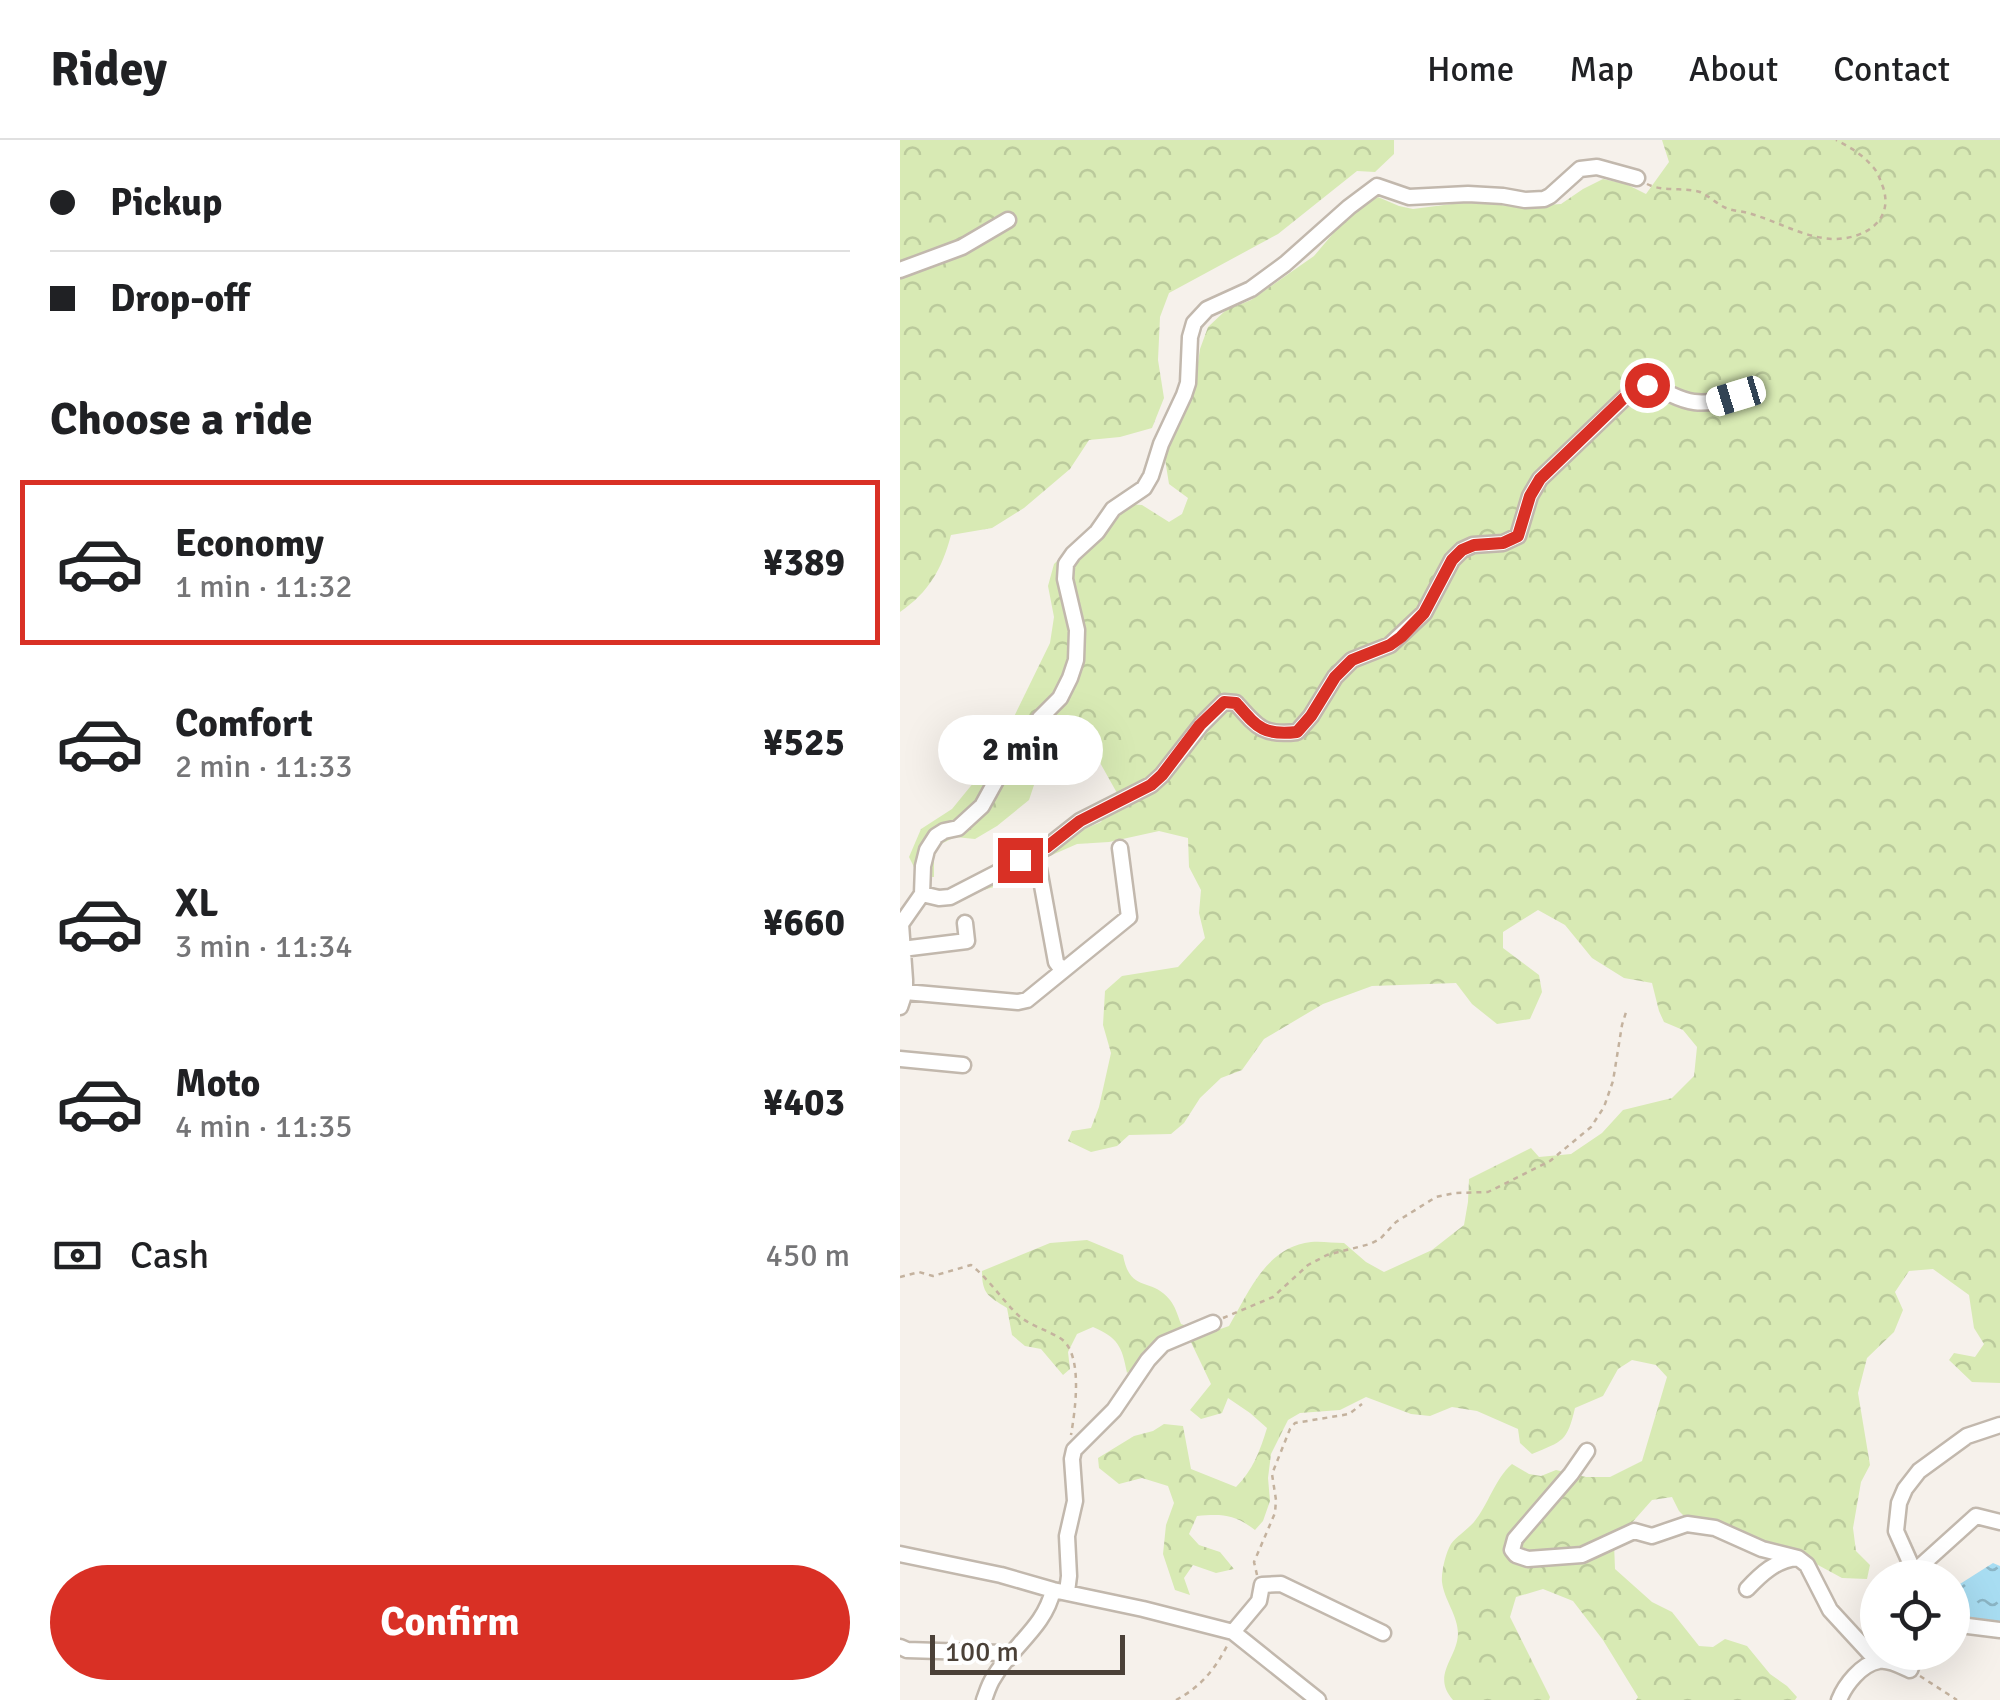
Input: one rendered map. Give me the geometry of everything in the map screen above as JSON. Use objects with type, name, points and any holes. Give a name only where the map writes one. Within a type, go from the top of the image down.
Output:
[{"type":"street","points":[[1120,848],[1129,918],[1027,1000],[902,1000],[901,924],[922,894],[927,850],[936,836],[958,828],[982,806],[1004,766],[1060,698],[1076,660],[1078,630],[1064,579],[1066,564],[1098,532],[1113,510],[1144,488],[1151,476],[1188,383],[1194,324],[1207,309],[1251,290],[1377,186],[1409,198],[1468,194],[1544,200],[1580,170],[1596,167],[1637,178]]},
{"type":"street","points":[[900,270],[962,247],[1008,220]]},
{"type":"street","points":[[922,894],[950,897],[1047,847],[1080,821],[1151,785],[1224,702],[1236,703],[1255,725],[1269,733],[1297,732],[1335,677],[1352,660],[1390,645],[1424,613],[1452,560],[1462,550],[1503,543],[1518,536],[1530,496],[1540,479],[1637,386],[1647,385],[1691,402],[1714,402],[1736,396]]},
{"type":"street","points":[[1040,868],[1056,962],[1062,970]]},
{"type":"street","points":[[902,949],[967,942],[965,923]]},
{"type":"street","points":[[900,1059],[963,1065]]},
{"type":"street","points":[[984,1700],[991,1681],[1070,1576],[1067,1536],[1075,1501],[1072,1459],[1077,1446],[1114,1410],[1163,1344],[1213,1323]]},
{"type":"street","points":[[1909,1560],[1896,1532],[1898,1503],[1905,1489],[1919,1471],[1967,1436],[2000,1425]]},
{"type":"street","points":[[1587,1451],[1514,1539],[1512,1550],[1516,1555],[1528,1559],[1582,1556],[1634,1531],[1652,1536],[1687,1524],[1716,1528],[1762,1549],[1798,1558],[1807,1565],[1830,1610],[1860,1642]]},
{"type":"street","points":[[1930,1560],[1976,1516],[2000,1522]]},
{"type":"street","points":[[900,1554],[1234,1632],[1318,1700]]},
{"type":"street","points":[[1747,1589],[1775,1565],[1798,1558]]},
{"type":"street","points":[[1234,1632],[1260,1600],[1262,1586],[1281,1584],[1383,1633]]},
{"type":"street","points":[[1970,1626],[2000,1630]]},
{"type":"street","points":[[900,1647],[1002,1653],[1008,1659]]},
{"type":"street","points":[[1839,1700],[1844,1688],[1863,1670]]},
{"type":"path","points":[[1637,178],[1653,188],[1703,193],[1727,209],[1810,234],[1838,239],[1866,234],[1886,209],[1886,196],[1876,170],[1855,150],[1836,140]]},
{"type":"path","points":[[1213,1323],[1273,1297],[1308,1264],[1380,1239],[1396,1222],[1436,1197],[1488,1192],[1550,1161],[1591,1126],[1604,1107],[1627,1009]]},
{"type":"path","points":[[900,1277],[919,1272],[933,1276],[971,1265],[1022,1318],[1064,1339],[1071,1349],[1075,1370],[1076,1408],[1071,1436],[1077,1446]]},
{"type":"path","points":[[1262,1586],[1254,1562],[1275,1513],[1272,1474],[1290,1429],[1296,1423],[1349,1414],[1362,1404]]},
{"type":"path","points":[[1176,1700],[1208,1678],[1234,1632]]},
{"type":"path","points":[[1910,1670],[1957,1700]]},
{"type":"green space","points":[[900,140],[1394,140],[1394,154],[1375,172],[1357,171],[1278,234],[1169,293],[1160,317],[1158,360],[1164,398],[1152,428],[1089,440],[1070,469],[1024,508],[992,528],[951,535],[933,579],[900,612]]},
{"type":"green space","points":[[1662,140],[2000,140],[2000,1383],[1972,1382],[1949,1360],[1954,1353],[1975,1357],[1984,1344],[1974,1328],[1969,1295],[1933,1269],[1909,1271],[1895,1292],[1903,1310],[1894,1332],[1867,1358],[1858,1393],[1870,1465],[1861,1482],[1853,1528],[1856,1551],[1865,1560],[1860,1560],[1860,1579],[1842,1578],[1818,1565],[1689,1521],[1672,1497],[1652,1500],[1614,1543],[1615,1569],[1652,1602],[1672,1612],[1699,1646],[1713,1647],[1725,1639],[1747,1646],[1770,1674],[1797,1697],[1795,1700],[1636,1700],[1638,1697],[1603,1640],[1573,1601],[1543,1589],[1516,1597],[1510,1617],[1549,1700],[1453,1700],[1444,1683],[1458,1634],[1442,1578],[1451,1544],[1474,1522],[1512,1464],[1541,1476],[1556,1470],[1586,1477],[1610,1477],[1642,1461],[1667,1377],[1656,1365],[1632,1360],[1618,1369],[1603,1396],[1575,1408],[1562,1439],[1532,1454],[1520,1443],[1518,1429],[1477,1411],[1452,1407],[1430,1416],[1411,1414],[1366,1397],[1340,1410],[1300,1413],[1288,1420],[1271,1454],[1270,1501],[1255,1530],[1228,1516],[1197,1516],[1189,1534],[1199,1545],[1220,1552],[1234,1569],[1216,1573],[1193,1565],[1184,1578],[1190,1595],[1175,1590],[1163,1554],[1166,1525],[1174,1503],[1168,1486],[1142,1478],[1119,1484],[1099,1468],[1098,1458],[1134,1436],[1164,1424],[1183,1426],[1191,1469],[1236,1487],[1255,1460],[1267,1428],[1228,1398],[1222,1413],[1201,1419],[1190,1410],[1211,1384],[1189,1338],[1127,1373],[1118,1344],[1093,1327],[1077,1334],[1068,1352],[1070,1369],[1063,1375],[1041,1349],[1025,1346],[1012,1335],[1007,1308],[987,1294],[982,1271],[1050,1243],[1087,1240],[1123,1255],[1136,1280],[1156,1288],[1170,1300],[1181,1324],[1209,1333],[1229,1326],[1261,1273],[1282,1252],[1295,1246],[1344,1243],[1384,1272],[1432,1250],[1464,1225],[1469,1179],[1531,1148],[1539,1157],[1571,1154],[1602,1133],[1623,1110],[1672,1098],[1694,1076],[1697,1047],[1683,1030],[1664,1022],[1652,983],[1624,978],[1592,958],[1565,925],[1538,910],[1503,932],[1503,948],[1539,975],[1542,992],[1530,1019],[1497,1024],[1472,1004],[1456,983],[1372,986],[1323,1004],[1264,1039],[1242,1070],[1221,1078],[1171,1134],[1129,1135],[1117,1146],[1091,1152],[1068,1141],[1072,1131],[1091,1128],[1099,1107],[1111,1053],[1103,1025],[1105,991],[1122,976],[1178,967],[1205,938],[1199,913],[1201,890],[1189,867],[1188,838],[1159,831],[1109,842],[1077,844],[1011,873],[994,887],[951,899],[952,887],[1043,838],[1075,833],[1101,822],[1117,793],[1094,752],[1075,746],[1038,773],[1029,800],[997,826],[975,839],[955,837],[939,845],[934,877],[919,877],[909,857],[921,829],[952,809],[983,771],[1008,729],[1050,643],[1054,617],[1048,586],[1054,564],[1086,533],[1128,504],[1142,505],[1169,522],[1182,514],[1188,498],[1169,484],[1165,459],[1194,389],[1208,327],[1226,310],[1251,300],[1314,256],[1347,217],[1378,197],[1413,209],[1475,201],[1515,207],[1561,204],[1603,179],[1646,194],[1669,162]]},
{"type":"water","points":[[1993,1563],[2000,1566],[2000,1626],[1970,1622],[1970,1578]]},
{"type":"route","points":[[1020,860],[1047,847],[1080,821],[1151,785],[1224,702],[1236,703],[1255,725],[1269,733],[1297,732],[1335,677],[1352,660],[1390,645],[1424,613],[1452,560],[1462,550],[1503,543],[1518,536],[1530,496],[1540,479],[1637,386],[1647,385]]}]
